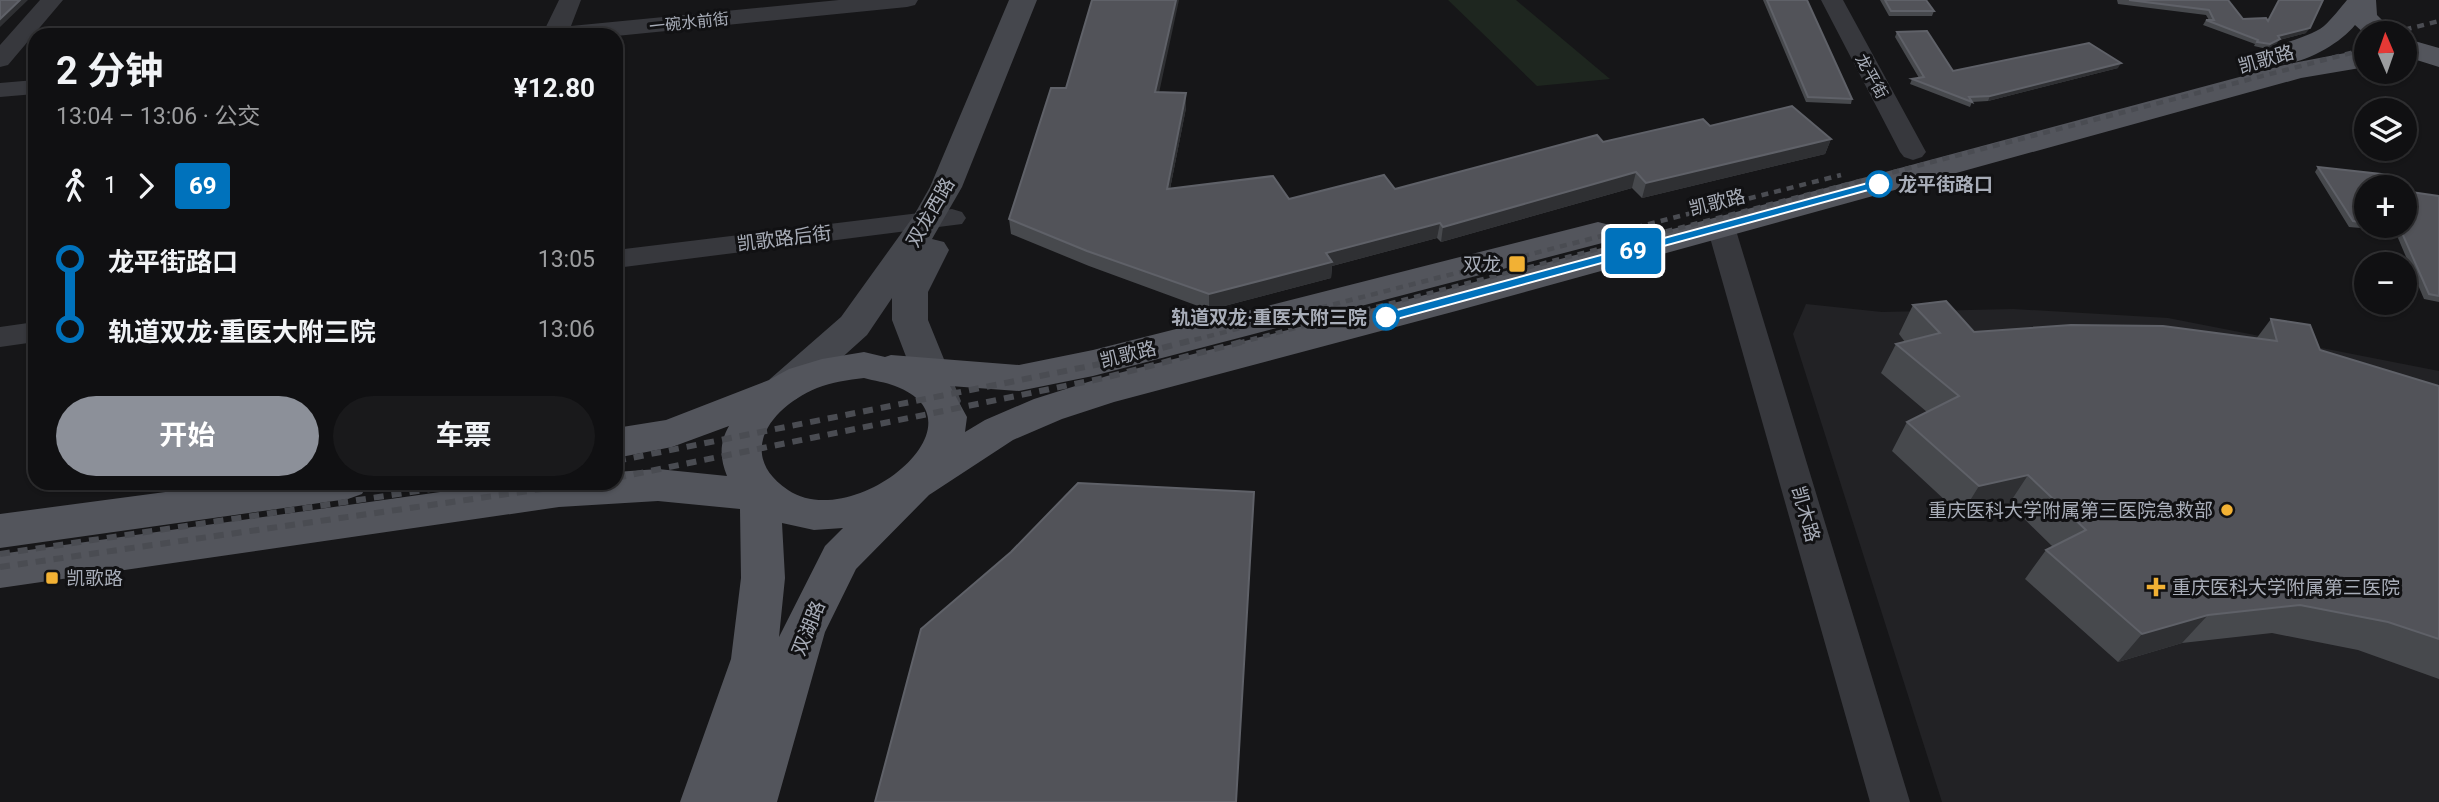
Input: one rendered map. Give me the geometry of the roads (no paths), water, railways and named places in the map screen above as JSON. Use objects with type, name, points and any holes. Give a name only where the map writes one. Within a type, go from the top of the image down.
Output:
[{"type":"main road","name":"双龙西路","points":[[936,386],[910,320],[910,292],[940,219],[946,187],[1023,0]]},
{"type":"main road","name":"双龙西路","points":[[783,389],[854,326],[940,219],[968,190],[1041,0]]},
{"type":"main road","name":"凯歌路","points":[[936,386],[1019,378],[1093,363],[1913,152],[2310,46],[2334,32],[2361,0]]},
{"type":"main road","points":[[2361,0],[2360,12],[2366,21]]},
{"type":"main road","points":[[2417,51],[2439,59]]},
{"type":"main road","points":[[2417,57],[2439,59]]},
{"type":"main road","name":"凯歌路","points":[[915,484],[999,430],[1048,409],[1107,390],[2298,70],[2354,60]]},
{"type":"main road","points":[[623,442],[672,433],[783,389],[808,376],[835,368],[864,365],[891,368],[912,375],[930,386],[936,386],[948,421],[946,443],[935,464],[915,484],[887,502],[864,509],[817,515],[785,509],[761,495],[745,476],[740,454],[746,430],[760,408],[783,389]]},
{"type":"main road","name":"双湖路","points":[[752,802],[803,632],[840,558],[915,484]]},
{"type":"main road","points":[[623,487],[658,485],[761,495]]},
{"type":"main road","points":[[0,531],[297,490]]},
{"type":"main road","points":[[0,571],[576,490]]},
{"type":"main road","points":[[705,802],[754,659],[763,578],[761,495]]},
{"type":"street","points":[[0,60],[52,0]]},
{"type":"street","points":[[558,28],[570,0]]},
{"type":"street","name":"一碗水前街","points":[[623,28],[907,0]]},
{"type":"street","name":"龙平街","points":[[1832,0],[1913,152]]},
{"type":"street","points":[[0,90],[28,88]]},
{"type":"street","name":"凯歌路后街","points":[[623,258],[940,219]]},
{"type":"street","name":"凯木路","points":[[1721,227],[1890,802]]},
{"type":"street","points":[[0,337],[28,333]]},
{"type":"railway","points":[[2417,27],[2439,21]]},
{"type":"railway","points":[[1238,343],[2354,52]]},
{"type":"railway","points":[[1182,343],[1841,175]]},
{"type":"railway","points":[[623,460],[1100,364],[1189,341]]},
{"type":"railway","points":[[623,477],[1104,378],[1245,341]]},
{"type":"railway","points":[[0,554],[425,490]]},
{"type":"railway","points":[[0,567],[535,490]]},
{"type":"place","name":"龙平街路口","points":[[1879,184]]},
{"type":"place","name":"双龙","points":[[1517,264]]},
{"type":"place","name":"轨道双龙·重医大附三院","points":[[1386,317]]},
{"type":"place","name":"重庆医科大学附属第三医院急救部","points":[[2227,510]]},
{"type":"place","name":"凯歌路","points":[[52,578]]},
{"type":"place","name":"重庆医科大学附属第三医院","points":[[2156,587]]}]
